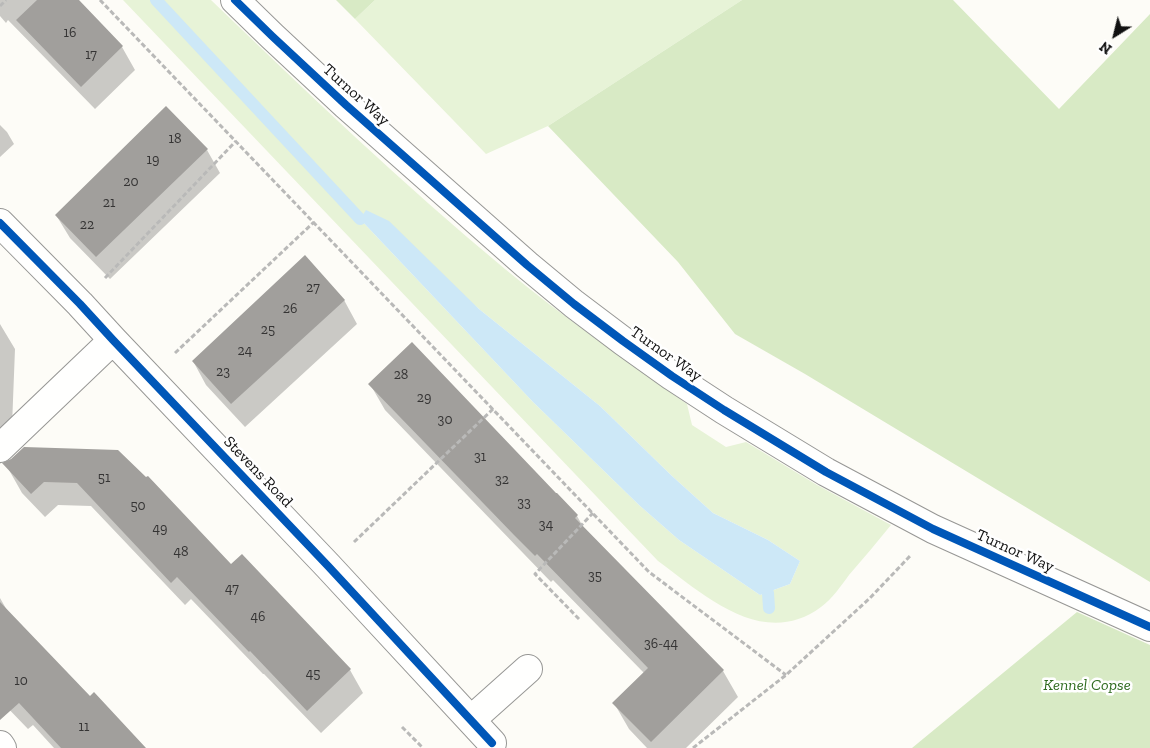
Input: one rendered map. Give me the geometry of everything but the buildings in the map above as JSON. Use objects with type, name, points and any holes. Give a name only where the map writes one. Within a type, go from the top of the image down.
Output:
[{"type":"street","name":"Turnor Way","points":[[235,0],[346,105],[527,265],[595,320],[672,376],[826,472],[933,529],[1150,627]]},
{"type":"street","name":"Stevens Road","points":[[0,223],[80,304],[328,566],[472,719],[492,743]]},
{"type":"street","points":[[0,448],[113,340]]},
{"type":"street","points":[[472,719],[528,669]]},
{"type":"path","points":[[0,6],[6,0]]},
{"type":"path","points":[[100,0],[649,572],[786,676]]},
{"type":"path","points":[[80,304],[236,141]]},
{"type":"path","points":[[149,378],[314,222]]},
{"type":"path","points":[[380,517],[493,410]]},
{"type":"path","points":[[579,619],[535,574],[593,513]]},
{"type":"path","points":[[693,748],[786,676],[870,598],[916,550],[933,529]]},
{"type":"path","points":[[402,727],[423,748]]},
{"type":"green space","points":[[123,0],[211,0],[355,137],[467,237],[549,304],[687,404],[692,425],[726,447],[746,442],[817,485],[891,525],[825,604],[799,619],[778,623],[756,620],[735,613],[714,602],[658,561]],"holes":[[[366,211],[479,309],[600,406],[713,513],[768,540],[800,561],[790,584],[760,595],[679,540],[639,505],[533,402],[360,219]]]},
{"type":"green space","points":[[336,0],[375,0],[355,19]]},
{"type":"green space","points":[[375,0],[742,0],[548,126],[486,154],[355,19]]},
{"type":"green space","points":[[742,0],[953,0],[1059,109],[1150,14],[1150,582],[805,374],[735,334],[678,262],[548,126]]},
{"type":"green space","name":"Kennel Copse","points":[[1077,612],[1150,645],[1150,748],[912,748]]},
{"type":"water","points":[[366,210],[389,221],[479,309],[600,406],[713,513],[768,540],[800,561],[790,584],[760,595],[679,540],[639,505],[533,402],[360,219]]},
{"type":"waterway","points":[[156,0],[360,219]]},
{"type":"waterway","points":[[768,593],[769,608]]},
{"type":"cycle path","points":[[235,0],[346,105],[527,265],[574,304],[672,376],[826,472],[933,529],[1150,627]]},
{"type":"cycle path","points":[[0,223],[80,304],[328,566],[492,743]]}]
